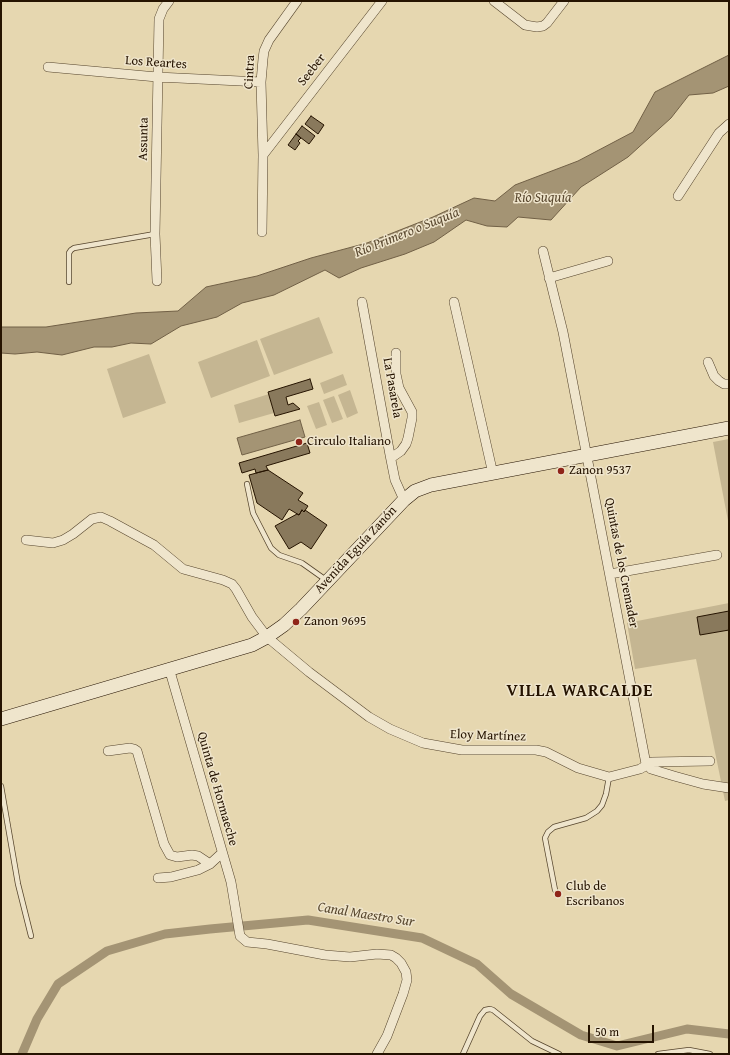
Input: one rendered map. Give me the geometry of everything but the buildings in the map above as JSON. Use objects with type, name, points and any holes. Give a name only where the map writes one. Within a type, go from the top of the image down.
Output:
[{"type":"main road","name":"Avenida Eguía Zanón","points":[[1,719],[252,644],[267,637],[284,625],[404,500],[415,491],[431,486],[729,428]]},
{"type":"street","name":"Assunta","points":[[157,281],[155,234],[159,19],[163,9],[169,1]]},
{"type":"street","name":"Cintra","points":[[262,232],[263,155],[261,82],[263,59],[266,46],[297,1]]},
{"type":"street","name":"Seeber","points":[[263,155],[382,1]]},
{"type":"street","points":[[494,1],[525,25],[537,27],[543,26],[547,23],[564,1]]},
{"type":"street","name":"Los Reartes","points":[[48,67],[157,77],[261,82]]},
{"type":"street","points":[[678,196],[719,133],[729,124]]},
{"type":"street","name":"Quintas de los Cremader","points":[[543,251],[563,332],[646,764]]},
{"type":"street","points":[[549,278],[608,261]]},
{"type":"street","name":"La Pasarela","points":[[362,302],[395,480],[404,500]]},
{"type":"street","points":[[454,302],[492,474]]},
{"type":"street","points":[[391,458],[401,451],[406,444],[412,418],[412,412],[399,388],[396,374],[396,353]]},
{"type":"street","points":[[708,362],[714,376],[724,384],[729,384]]},
{"type":"street","name":"Eloy Martínez","points":[[26,540],[53,543],[63,540],[92,519],[102,517],[154,546],[182,569],[223,580],[232,584],[267,637],[309,672],[369,717],[390,729],[422,743],[462,750],[536,750],[546,752],[578,768],[609,777]]},
{"type":"street","points":[[610,574],[717,555]]},
{"type":"street","name":"Quinta de Hormaeche","points":[[169,668],[231,882],[241,937],[247,942],[267,944],[325,955],[350,957],[377,954],[391,956],[396,958],[401,963],[406,972],[407,980],[404,994],[387,1036],[377,1054]]},
{"type":"street","points":[[108,751],[130,748],[137,751],[164,844],[170,855],[177,857],[192,855],[198,856],[210,864]]},
{"type":"street","points":[[609,777],[640,769],[646,764],[652,762],[710,761]]},
{"type":"street","points":[[646,764],[651,769],[674,776],[703,784],[729,788]]},
{"type":"street","points":[[158,878],[171,877],[198,870],[210,864],[222,853]]},
{"type":"lane","points":[[69,282],[69,253],[71,250],[155,234]]},
{"type":"lane","points":[[247,484],[253,514],[271,548],[279,555],[302,563],[327,581]]},
{"type":"lane","points":[[555,890],[545,838],[548,832],[554,827],[586,818],[597,811],[602,805],[606,794],[609,777]]},
{"type":"lane","points":[[1,786],[18,884],[31,936]]},
{"type":"lane","points":[[463,1054],[480,1016],[485,1010],[490,1009],[532,1041],[559,1054]]},
{"type":"lane","points":[[658,1054],[689,1050],[710,1054]]},
{"type":"shaded area","points":[[319,317],[333,353],[274,375],[260,339]]},
{"type":"shaded area","points":[[257,340],[270,376],[211,398],[198,362]]},
{"type":"shaded area","points":[[149,354],[166,403],[123,418],[107,369]]},
{"type":"shaded area","points":[[343,374],[347,385],[324,394],[320,383]]},
{"type":"shaded area","points":[[350,390],[358,413],[347,418],[338,395]]},
{"type":"shaded area","points":[[269,394],[274,413],[239,423],[234,405]]},
{"type":"shaded area","points":[[334,396],[343,419],[332,423],[323,400]]},
{"type":"shaded area","points":[[319,402],[327,425],[316,429],[307,406]]},
{"type":"shaded area","points":[[729,439],[729,526],[713,442]]},
{"type":"shaded area","points":[[729,603],[729,800],[725,801],[696,659],[635,669],[627,623]]},
{"type":"water","name":"Río Suquía","points":[[729,55],[729,86],[713,93],[689,95],[671,118],[628,157],[581,187],[551,220],[518,217],[507,227],[487,226],[466,220],[434,242],[405,254],[361,268],[339,278],[325,270],[274,295],[242,303],[217,317],[181,326],[151,344],[131,343],[112,347],[94,347],[62,355],[37,352],[15,354],[1,353],[1,327],[46,327],[136,313],[178,311],[206,287],[257,276],[311,258],[367,243],[433,217],[474,198],[495,201],[515,185],[578,161],[633,132],[655,92]]},
{"type":"water","points":[[300,420],[305,437],[242,455],[237,438]]},
{"type":"waterway","name":"Canal Maestro Sur","points":[[22,1054],[37,1019],[58,984],[107,951],[165,934],[308,920],[422,938],[477,964],[511,994],[581,1035],[617,1046],[687,1029],[729,1034]]},
{"type":"place","name":"Circulo Italiano","points":[[299,442]]},
{"type":"place","name":"Zanon 9537","points":[[561,471]]},
{"type":"place","name":"Zanon 9695","points":[[296,622]]},
{"type":"place","name":"Club de Escribanos","points":[[558,894]]},
{"type":"district","name":"VILLA WARCALDE","points":[[580,692]]},
{"type":"water label","name":"Río Primero o Suquía","points":[[407,233]]}]
